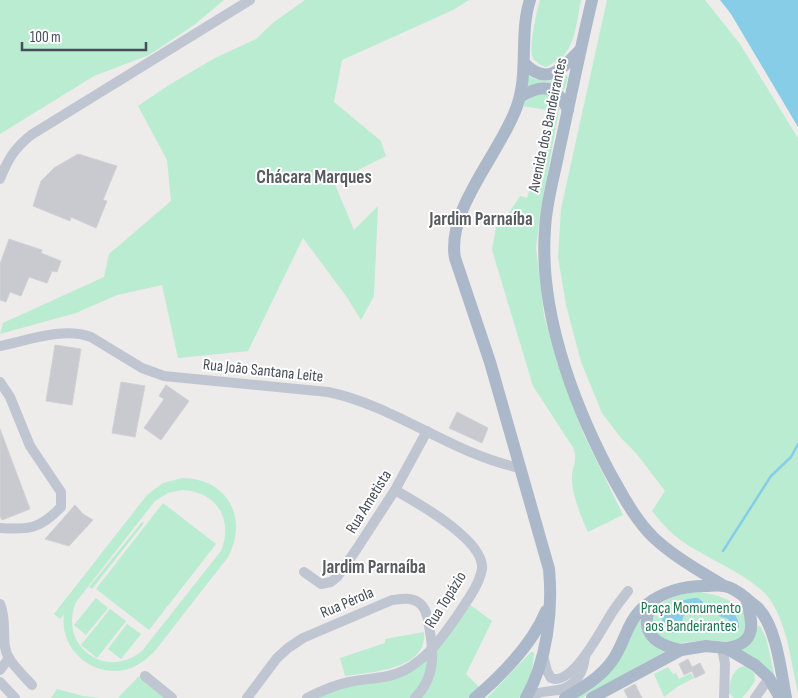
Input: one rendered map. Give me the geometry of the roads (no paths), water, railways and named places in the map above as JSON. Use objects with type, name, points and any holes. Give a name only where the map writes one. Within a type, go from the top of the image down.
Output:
[{"type":"main road","points":[[527,698],[543,654],[551,599],[549,569],[490,362],[453,249],[456,226],[462,211],[487,163],[505,134],[520,97],[527,14],[530,0]]},
{"type":"main road","name":"Avenida dos Bandeirantes","points":[[592,0],[580,50],[544,230],[547,287],[560,355],[589,432],[621,492],[637,517],[652,536],[671,553],[724,586]]},
{"type":"main road","points":[[524,63],[531,71],[537,74],[551,74],[564,67],[580,50]]},
{"type":"main road","points":[[520,97],[534,90],[546,88],[557,93],[568,110]]},
{"type":"main road","points":[[565,698],[590,682],[606,668],[616,655],[633,620],[644,606],[663,594],[684,588],[724,586],[735,590],[758,608],[768,624],[776,649],[786,698]]},
{"type":"main road","points":[[592,698],[681,650],[696,647],[734,647],[740,644],[750,634],[752,620],[746,598]]},
{"type":"main road","points":[[475,698],[499,676],[528,642],[542,621],[551,599]]},
{"type":"main road","points":[[653,600],[647,621],[650,634],[662,645],[681,650]]},
{"type":"main road","points":[[724,648],[754,665],[769,678],[780,698]]},
{"type":"street","points":[[0,178],[7,161],[18,146],[31,135],[250,0]]},
{"type":"street","name":"Rua João Santana Leite","points":[[0,346],[59,334],[82,334],[91,337],[142,368],[154,373],[178,378],[328,392],[350,397],[380,408],[477,456],[520,468]]},
{"type":"street","points":[[0,382],[10,397],[30,446],[61,492],[61,507],[49,520],[37,526],[20,530],[0,528]]},
{"type":"street","name":"Rua Ametista","points":[[304,572],[321,584],[331,582],[337,577],[395,490],[427,431]]},
{"type":"street","name":"Rua Topázio","points":[[395,490],[442,517],[473,548],[482,562],[482,569],[474,588],[433,647]]},
{"type":"street","points":[[543,654],[547,671],[553,679],[564,676],[586,656],[613,611],[628,591]]},
{"type":"street","name":"Rua Pérola","points":[[247,698],[277,658],[302,638],[392,600],[404,598],[413,599],[420,603],[428,616],[433,647]]},
{"type":"street","points":[[0,604],[4,612],[6,646],[9,658],[32,685]]},
{"type":"street","points":[[307,698],[337,685],[396,674],[412,666],[433,647]]},
{"type":"street","points":[[416,698],[431,671],[433,647]]},
{"type":"street","points":[[724,648],[724,698]]},
{"type":"street","points":[[527,698],[536,692],[558,690],[572,683],[583,670],[586,656]]},
{"type":"street","points":[[0,670],[9,658]]},
{"type":"street","points":[[145,676],[172,698]]},
{"type":"street","points":[[755,698],[769,678]]},
{"type":"street","points":[[0,682],[15,698]]},
{"type":"water","points":[[720,0],[798,0],[798,127],[731,14]]},
{"type":"water","points":[[698,598],[703,602],[702,609],[685,614],[677,632],[671,633],[664,628],[662,620],[671,606],[687,599]]},
{"type":"water","points":[[720,605],[734,613],[738,620],[739,628],[735,629],[728,619],[719,616],[717,611]]},
{"type":"waterway","points":[[723,551],[771,476],[791,457],[798,444]]},
{"type":"district","name":"Chácara Marques","points":[[314,177]]},
{"type":"district","name":"Jardim Parnaíba","points":[[481,219]]},
{"type":"district","name":"Jardim Parnaíba","points":[[374,567]]},
{"type":"park label","name":"Praça Momumento aos Bandeirantes","points":[[691,617]]}]
